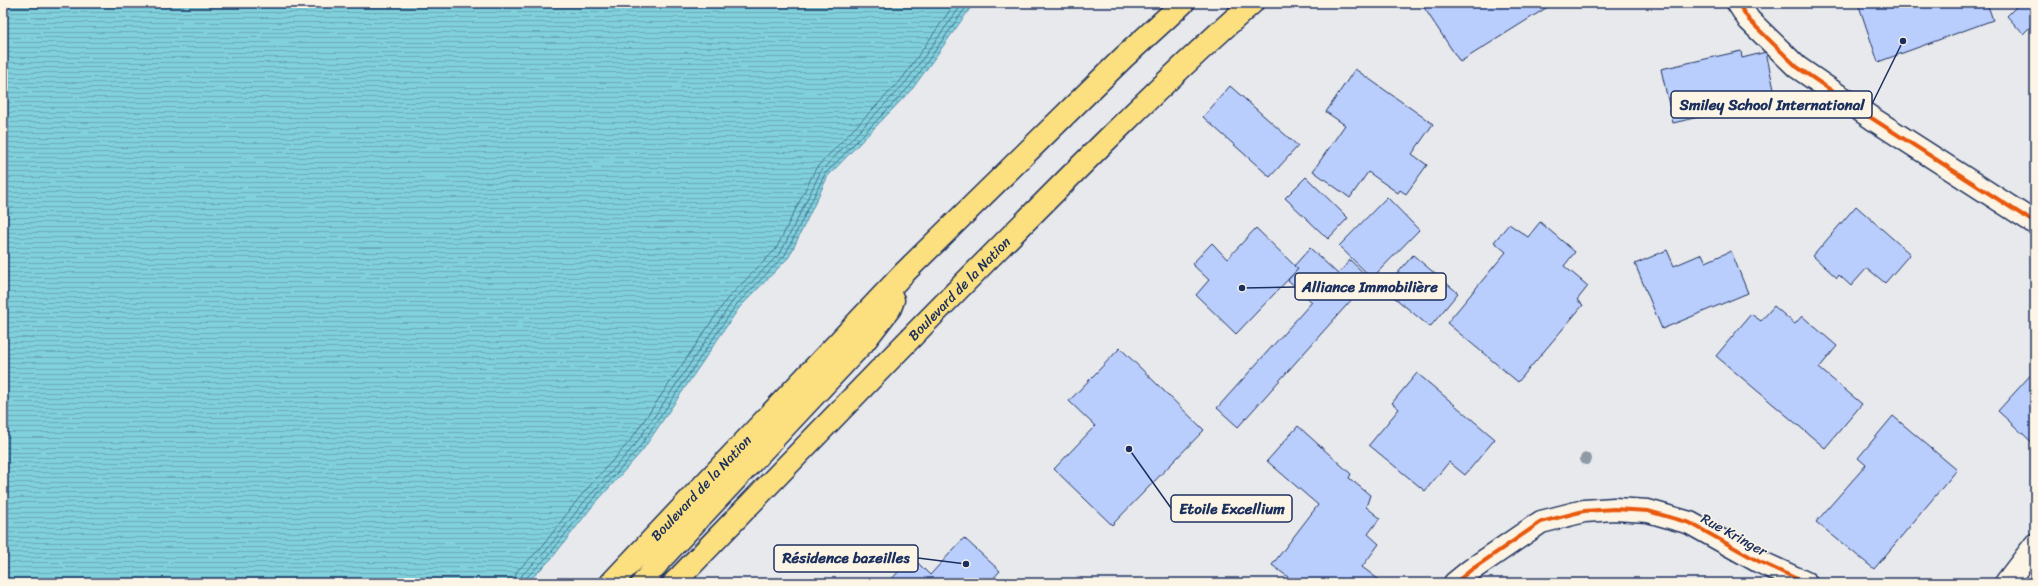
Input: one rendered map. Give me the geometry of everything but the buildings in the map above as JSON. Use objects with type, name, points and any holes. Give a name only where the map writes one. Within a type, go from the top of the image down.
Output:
[{"type":"main road","name":"Boulevard de la Nation","points":[[611,583],[904,273],[1123,58],[1183,3]]},
{"type":"main road","name":"Boulevard de la Nation","points":[[674,583],[911,336],[1078,167],[1202,47],[1252,3]]},
{"type":"main road","points":[[643,583],[660,560],[863,343],[890,308],[904,273]]},
{"type":"street","points":[[1738,3],[1749,20],[1797,67],[1873,119],[2035,223]]},
{"type":"street","name":"Rue Kringer","points":[[1455,583],[1471,570],[1541,522],[1584,511],[1614,509],[1648,511],[1690,523],[1758,561],[1806,583]]},
{"type":"street","points":[[2006,583],[2035,545]]},
{"type":"water","points":[[3,3],[974,3],[913,88],[828,176],[789,257],[739,308],[642,451],[591,508],[552,558],[527,583],[3,583]]},
{"type":"cycle path","points":[[1738,3],[1749,20],[1797,67],[1873,119],[2035,223]]},
{"type":"cycle path","points":[[1455,583],[1471,570],[1541,522],[1584,511],[1614,509],[1648,511],[1690,523],[1758,561],[1806,583]]},
{"type":"place","name":"Smiley School International","points":[[1903,41]]},
{"type":"place","name":"Alliance Immobilière","points":[[1242,288]]},
{"type":"place","name":"Etoile Excellium","points":[[1129,449]]},
{"type":"place","name":"Résidence bazeilles","points":[[966,564]]}]
